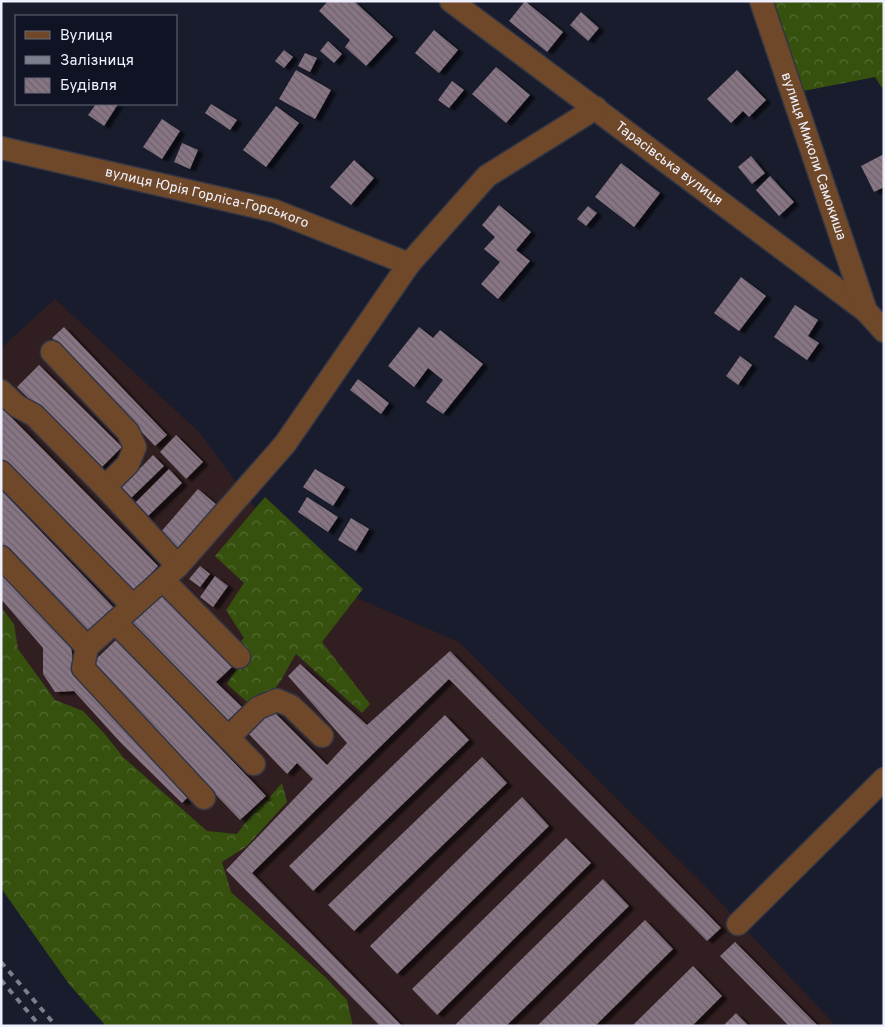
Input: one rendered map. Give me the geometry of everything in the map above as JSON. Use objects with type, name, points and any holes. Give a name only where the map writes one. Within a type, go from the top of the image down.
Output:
[{"type":"street","name":"Тарасівська вулиця","points":[[451,1],[866,311],[884,331]]},
{"type":"street","name":"вулиця Миколи Самокиша","points":[[761,1],[866,311]]},
{"type":"street","points":[[204,798],[84,668],[87,647],[170,573],[285,444],[409,264],[487,176],[596,108]]},
{"type":"street","name":"вулиця Юрія Горліса-Горського","points":[[1,148],[274,211],[409,264]]},
{"type":"street","points":[[52,352],[128,432],[135,447],[128,464],[105,487]]},
{"type":"street","points":[[1,391],[17,406],[34,415],[105,487],[170,573],[239,657]]},
{"type":"street","points":[[1,472],[133,606]]},
{"type":"street","points":[[1,558],[87,647]]},
{"type":"street","points":[[115,622],[254,764]]},
{"type":"street","points":[[228,738],[258,708],[278,700],[291,706],[322,736]]},
{"type":"street","points":[[738,924],[884,780]]},
{"type":"shaded area","points":[[55,299],[199,432],[306,576],[459,642],[709,890],[836,1026],[350,1026],[1,647],[1,348]]},
{"type":"green space","points":[[774,1],[884,1],[884,91],[875,77],[803,91]]},
{"type":"green space","points":[[265,497],[363,589],[322,642],[370,704],[362,713],[296,654],[273,690],[258,699],[247,702],[227,684],[236,670],[231,652],[244,638],[226,610],[244,583],[215,556]]},
{"type":"green space","points":[[1,607],[14,624],[18,649],[55,700],[83,711],[123,757],[207,831],[237,834],[254,811],[282,783],[287,802],[247,846],[222,862],[231,892],[325,977],[347,1000],[353,1026],[106,1026],[69,984],[1,888]]},
{"type":"building","points":[[328,1],[354,1],[393,37],[366,66],[345,47],[350,40],[319,11]]},
{"type":"building","points":[[525,1],[563,32],[547,52],[509,21]]},
{"type":"building","points":[[581,12],[599,28],[588,41],[570,25]]},
{"type":"building","points":[[434,30],[458,50],[439,73],[415,53]]},
{"type":"building","points":[[328,41],[342,54],[334,63],[320,51]]},
{"type":"building","points":[[284,50],[293,57],[284,68],[275,61]]},
{"type":"building","points":[[305,53],[317,58],[310,72],[298,66]]},
{"type":"building","points":[[496,67],[530,95],[506,123],[472,94]]},
{"type":"building","points":[[296,70],[331,90],[315,119],[279,99]]},
{"type":"building","points":[[737,70],[766,100],[749,117],[743,111],[731,123],[707,99]]},
{"type":"building","points":[[452,81],[464,90],[449,108],[438,100]]},
{"type":"building","points":[[211,104],[237,120],[230,130],[205,113]]},
{"type":"building","points":[[95,105],[117,105],[104,126],[88,115]]},
{"type":"building","points":[[276,106],[299,123],[266,167],[243,150]]},
{"type":"building","points":[[162,119],[180,131],[162,159],[143,147]]},
{"type":"building","points":[[182,143],[198,150],[190,169],[174,162]]},
{"type":"building","points":[[884,154],[884,187],[874,192],[861,166]]},
{"type":"building","points":[[751,156],[765,173],[752,184],[738,167]]},
{"type":"building","points":[[354,160],[374,178],[351,205],[330,187]]},
{"type":"building","points":[[621,163],[660,193],[634,227],[595,197]]},
{"type":"building","points":[[770,176],[794,202],[779,216],[756,190]]},
{"type":"building","points":[[499,205],[531,232],[516,250],[530,261],[498,299],[481,284],[500,262],[484,249],[495,237],[482,225]]},
{"type":"building","points":[[588,206],[597,213],[586,226],[577,219]]},
{"type":"building","points":[[741,277],[766,296],[739,331],[714,313]]},
{"type":"building","points":[[795,305],[818,320],[808,336],[819,343],[807,360],[774,337]]},
{"type":"building","points":[[64,327],[167,435],[155,446],[52,338]]},
{"type":"building","points":[[419,327],[433,338],[440,330],[483,364],[443,414],[426,402],[443,380],[428,368],[414,387],[388,366]]},
{"type":"building","points":[[740,356],[752,365],[738,385],[726,376]]},
{"type":"building","points":[[39,365],[122,447],[100,469],[17,387]]},
{"type":"building","points":[[358,379],[389,403],[381,414],[350,390]]},
{"type":"building","points":[[1,407],[158,566],[133,592],[1,459]]},
{"type":"building","points":[[176,435],[203,462],[186,479],[160,452]]},
{"type":"building","points":[[153,455],[164,466],[130,499],[120,489]]},
{"type":"building","points":[[169,469],[182,483],[146,518],[133,505]]},
{"type":"building","points":[[315,469],[345,487],[333,506],[303,487]]},
{"type":"building","points":[[198,489],[218,506],[180,550],[160,533]]},
{"type":"building","points":[[1,490],[115,609],[87,635],[1,545]]},
{"type":"building","points":[[307,497],[338,517],[328,532],[298,512]]},
{"type":"building","points":[[351,518],[369,529],[356,551],[338,540]]},
{"type":"building","points":[[200,566],[210,574],[200,587],[189,579]]},
{"type":"building","points":[[1,569],[70,639],[74,669],[191,794],[182,803],[121,743],[74,691],[55,692],[43,674],[43,648],[1,599]]},
{"type":"building","points":[[215,576],[228,586],[213,607],[200,597]]},
{"type":"building","points":[[162,596],[232,667],[216,682],[242,707],[227,721],[131,624]]},
{"type":"building","points":[[116,640],[266,796],[240,820],[91,664]]},
{"type":"building","points":[[450,651],[721,928],[707,941],[449,679],[252,873],[402,1026],[380,1026],[226,870],[313,779],[297,763],[287,774],[248,733],[270,708],[327,765],[347,743],[288,676],[300,664],[367,725]]},
{"type":"building","points":[[445,715],[469,740],[313,891],[289,866]]},
{"type":"building","points":[[482,757],[507,783],[354,931],[328,905]]},
{"type":"building","points":[[522,797],[549,826],[397,974],[370,946]]},
{"type":"building","points":[[566,838],[591,863],[437,1015],[412,989]]},
{"type":"building","points":[[603,879],[629,906],[506,1026],[454,1026]]},
{"type":"building","points":[[645,920],[673,949],[595,1026],[537,1026]]},
{"type":"building","points":[[735,942],[818,1026],[789,1026],[720,956]]},
{"type":"building","points":[[693,966],[722,996],[692,1026],[632,1026]]},
{"type":"building","points":[[736,1013],[749,1026],[723,1026]]},
{"type":"railway","points":[[1,962],[56,1026]]},
{"type":"railway","points":[[1,980],[40,1026]]}]
